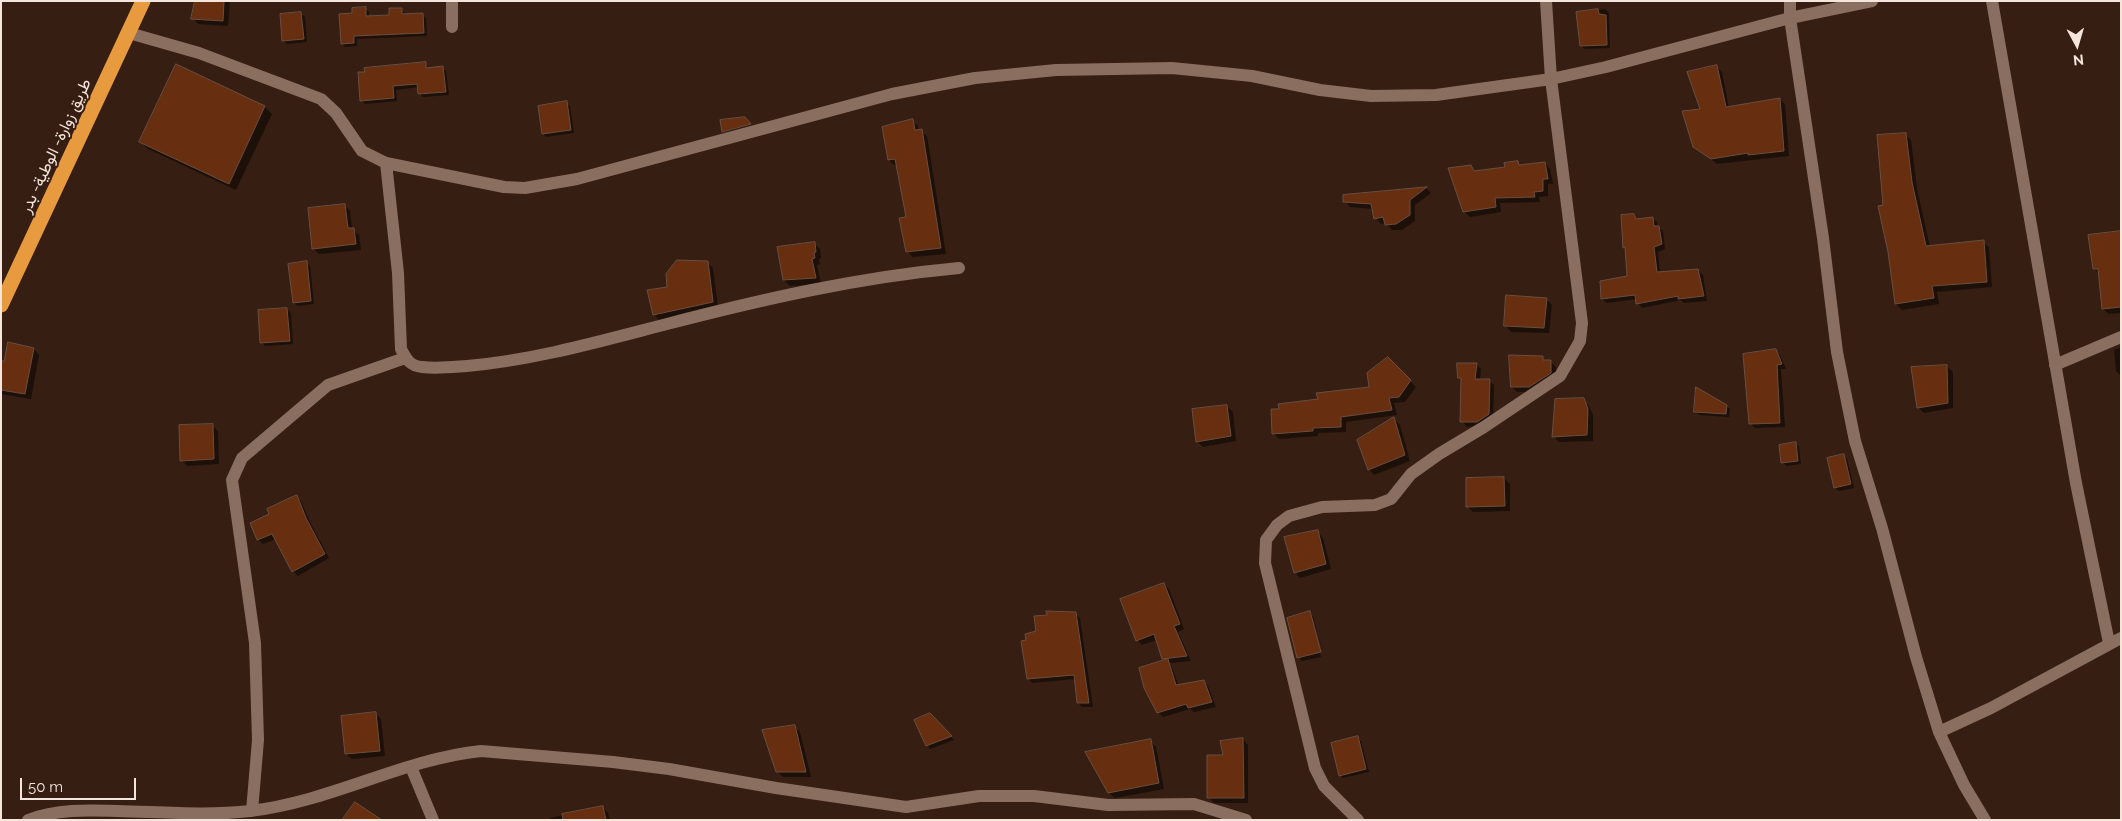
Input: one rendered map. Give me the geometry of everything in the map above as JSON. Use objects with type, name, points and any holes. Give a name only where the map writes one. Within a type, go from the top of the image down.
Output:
[{"type":"highway","name":"طريق زوارة- الوطية- بدر","points":[[1,305],[143,1]]},
{"type":"street","points":[[452,1],[452,27]]},
{"type":"street","points":[[1358,820],[1324,786],[1315,768],[1265,563],[1266,540],[1277,525],[1289,516],[1322,508],[1375,505],[1392,499],[1411,474],[1560,376],[1580,342],[1582,323],[1551,79],[1546,1]]},
{"type":"street","points":[[1790,1],[1790,18],[1824,238],[1837,352],[1853,432],[1939,732],[1964,785],[1985,820]]},
{"type":"street","points":[[129,33],[199,53],[321,99],[336,113],[362,151],[373,158],[386,163],[485,184],[525,188],[547,185],[607,171],[892,94],[975,78],[1056,70],[1154,68],[1220,72],[1279,80],[1320,90],[1371,96],[1436,95],[1551,79],[1606,67],[1790,18],[1872,1]]},
{"type":"street","points":[[1992,1],[2076,482],[2109,644]]},
{"type":"street","points":[[386,163],[398,273],[401,349],[405,358],[412,365],[444,368],[527,358],[804,291],[910,273],[959,268]]},
{"type":"street","points":[[2056,365],[2121,337]]},
{"type":"street","points":[[252,811],[258,740],[255,643],[232,480],[242,458],[328,385],[405,358]]},
{"type":"street","points":[[1939,732],[2006,700],[2121,638]]},
{"type":"street","points":[[28,820],[43,814],[80,810],[218,813],[252,811],[314,798],[459,753],[481,751],[565,756],[669,769],[776,788],[906,806],[979,796],[1034,796],[1108,805],[1194,804],[1246,820]]},
{"type":"street","points":[[411,767],[434,820]]},
{"type":"building","points":[[195,1],[224,1],[223,21],[191,19]]},
{"type":"building","points":[[366,7],[366,16],[389,15],[389,8],[402,8],[402,14],[423,13],[424,33],[354,36],[354,43],[341,44],[339,14],[352,13],[352,8]]},
{"type":"building","points":[[1598,9],[1599,14],[1606,15],[1607,45],[1580,46],[1576,12]]},
{"type":"building","points":[[301,12],[304,39],[282,41],[280,14]]},
{"type":"building","points":[[426,62],[426,68],[443,66],[446,92],[418,94],[417,84],[393,86],[394,98],[360,101],[358,72],[365,72],[364,68]]},
{"type":"building","points":[[176,64],[265,106],[229,184],[139,142]]},
{"type":"building","points":[[1717,65],[1726,107],[1780,98],[1784,151],[1748,155],[1748,153],[1711,159],[1693,147],[1682,111],[1700,109],[1687,72]]},
{"type":"building","points":[[567,101],[571,130],[542,134],[538,106]]},
{"type":"building","points":[[745,117],[751,124],[722,132],[720,120]]},
{"type":"building","points":[[913,119],[915,130],[922,129],[941,248],[906,252],[899,218],[906,217],[895,159],[888,160],[882,127]]},
{"type":"building","points":[[1906,133],[1912,182],[1926,246],[1984,240],[1987,282],[1932,286],[1934,298],[1895,304],[1888,252],[1878,206],[1883,205],[1877,135]]},
{"type":"building","points":[[1518,161],[1519,165],[1545,162],[1548,179],[1543,179],[1543,191],[1534,192],[1535,197],[1495,198],[1496,207],[1463,212],[1448,168],[1471,165],[1474,171],[1505,167],[1504,163]]},
{"type":"building","points":[[1427,187],[1410,200],[1410,215],[1396,224],[1385,225],[1383,217],[1374,219],[1371,204],[1343,202],[1343,195]]},
{"type":"building","points":[[345,204],[348,228],[354,228],[356,244],[312,249],[308,208]]},
{"type":"building","points":[[1634,214],[1636,219],[1653,217],[1654,226],[1659,226],[1662,244],[1654,247],[1657,272],[1698,269],[1704,296],[1678,299],[1678,296],[1636,304],[1635,295],[1601,299],[1600,281],[1627,276],[1621,215]]},
{"type":"building","points":[[2121,231],[2121,307],[2102,309],[2098,269],[2093,269],[2088,235]]},
{"type":"building","points":[[815,242],[815,258],[812,259],[816,278],[783,280],[777,247]]},
{"type":"building","points":[[677,260],[708,261],[713,302],[653,315],[647,290],[667,287],[666,274]]},
{"type":"building","points":[[307,261],[311,301],[293,303],[288,264]]},
{"type":"building","points":[[1506,295],[1547,298],[1544,328],[1504,326]]},
{"type":"building","points":[[287,308],[290,341],[260,343],[258,310]]},
{"type":"building","points":[[8,342],[34,348],[25,394],[1,390],[1,361],[4,361]]},
{"type":"building","points":[[1776,349],[1782,364],[1777,365],[1780,423],[1749,424],[1743,354]]},
{"type":"building","points":[[1509,355],[1543,356],[1543,360],[1551,360],[1551,373],[1529,387],[1511,387]]},
{"type":"building","points":[[1388,357],[1411,380],[1399,397],[1389,398],[1392,410],[1341,417],[1341,427],[1313,428],[1313,431],[1272,434],[1271,409],[1279,409],[1278,404],[1318,399],[1316,393],[1369,387],[1367,373]]},
{"type":"building","points":[[1457,363],[1477,363],[1475,379],[1490,379],[1489,414],[1477,422],[1460,422],[1461,378],[1458,378]]},
{"type":"building","points":[[1947,365],[1948,403],[1917,408],[1911,367]]},
{"type":"building","points":[[1696,387],[1727,405],[1726,414],[1694,412]]},
{"type":"building","points":[[1584,398],[1588,409],[1587,435],[1552,437],[1555,399]]},
{"type":"building","points":[[1227,405],[1231,436],[1196,442],[1192,409]]},
{"type":"building","points":[[1394,417],[1405,455],[1368,470],[1357,440]]},
{"type":"building","points":[[213,424],[214,459],[180,461],[179,425]]},
{"type":"building","points":[[1796,442],[1798,461],[1781,463],[1779,445]]},
{"type":"building","points":[[1844,454],[1851,484],[1834,488],[1827,458]]},
{"type":"building","points":[[1504,477],[1505,506],[1466,507],[1466,478]]},
{"type":"building","points":[[297,495],[306,518],[325,554],[292,572],[272,534],[257,540],[250,523],[269,514],[267,509]]},
{"type":"building","points":[[1318,530],[1326,564],[1294,573],[1284,537]]},
{"type":"building","points":[[1164,583],[1180,624],[1174,626],[1187,656],[1162,659],[1154,634],[1136,641],[1120,599]]},
{"type":"building","points":[[1046,611],[1076,612],[1089,703],[1077,703],[1074,675],[1027,679],[1021,641],[1026,640],[1025,634],[1036,631],[1034,616],[1047,615]]},
{"type":"building","points":[[1310,611],[1321,652],[1297,658],[1287,618]]},
{"type":"building","points":[[1168,659],[1176,685],[1204,680],[1212,702],[1188,708],[1186,704],[1157,713],[1144,688],[1139,668]]},
{"type":"building","points":[[376,712],[380,751],[345,754],[341,716]]},
{"type":"building","points":[[930,713],[952,736],[926,746],[914,720]]},
{"type":"building","points":[[795,725],[806,772],[776,772],[762,730]]},
{"type":"building","points":[[1358,736],[1366,769],[1339,776],[1331,743]]},
{"type":"building","points":[[1243,738],[1244,798],[1207,798],[1207,755],[1223,755],[1220,741]]},
{"type":"building","points":[[1151,739],[1159,783],[1108,793],[1085,752]]},
{"type":"building","points":[[355,802],[382,820],[342,820]]},
{"type":"building","points":[[603,806],[606,820],[563,820],[562,814]]}]
